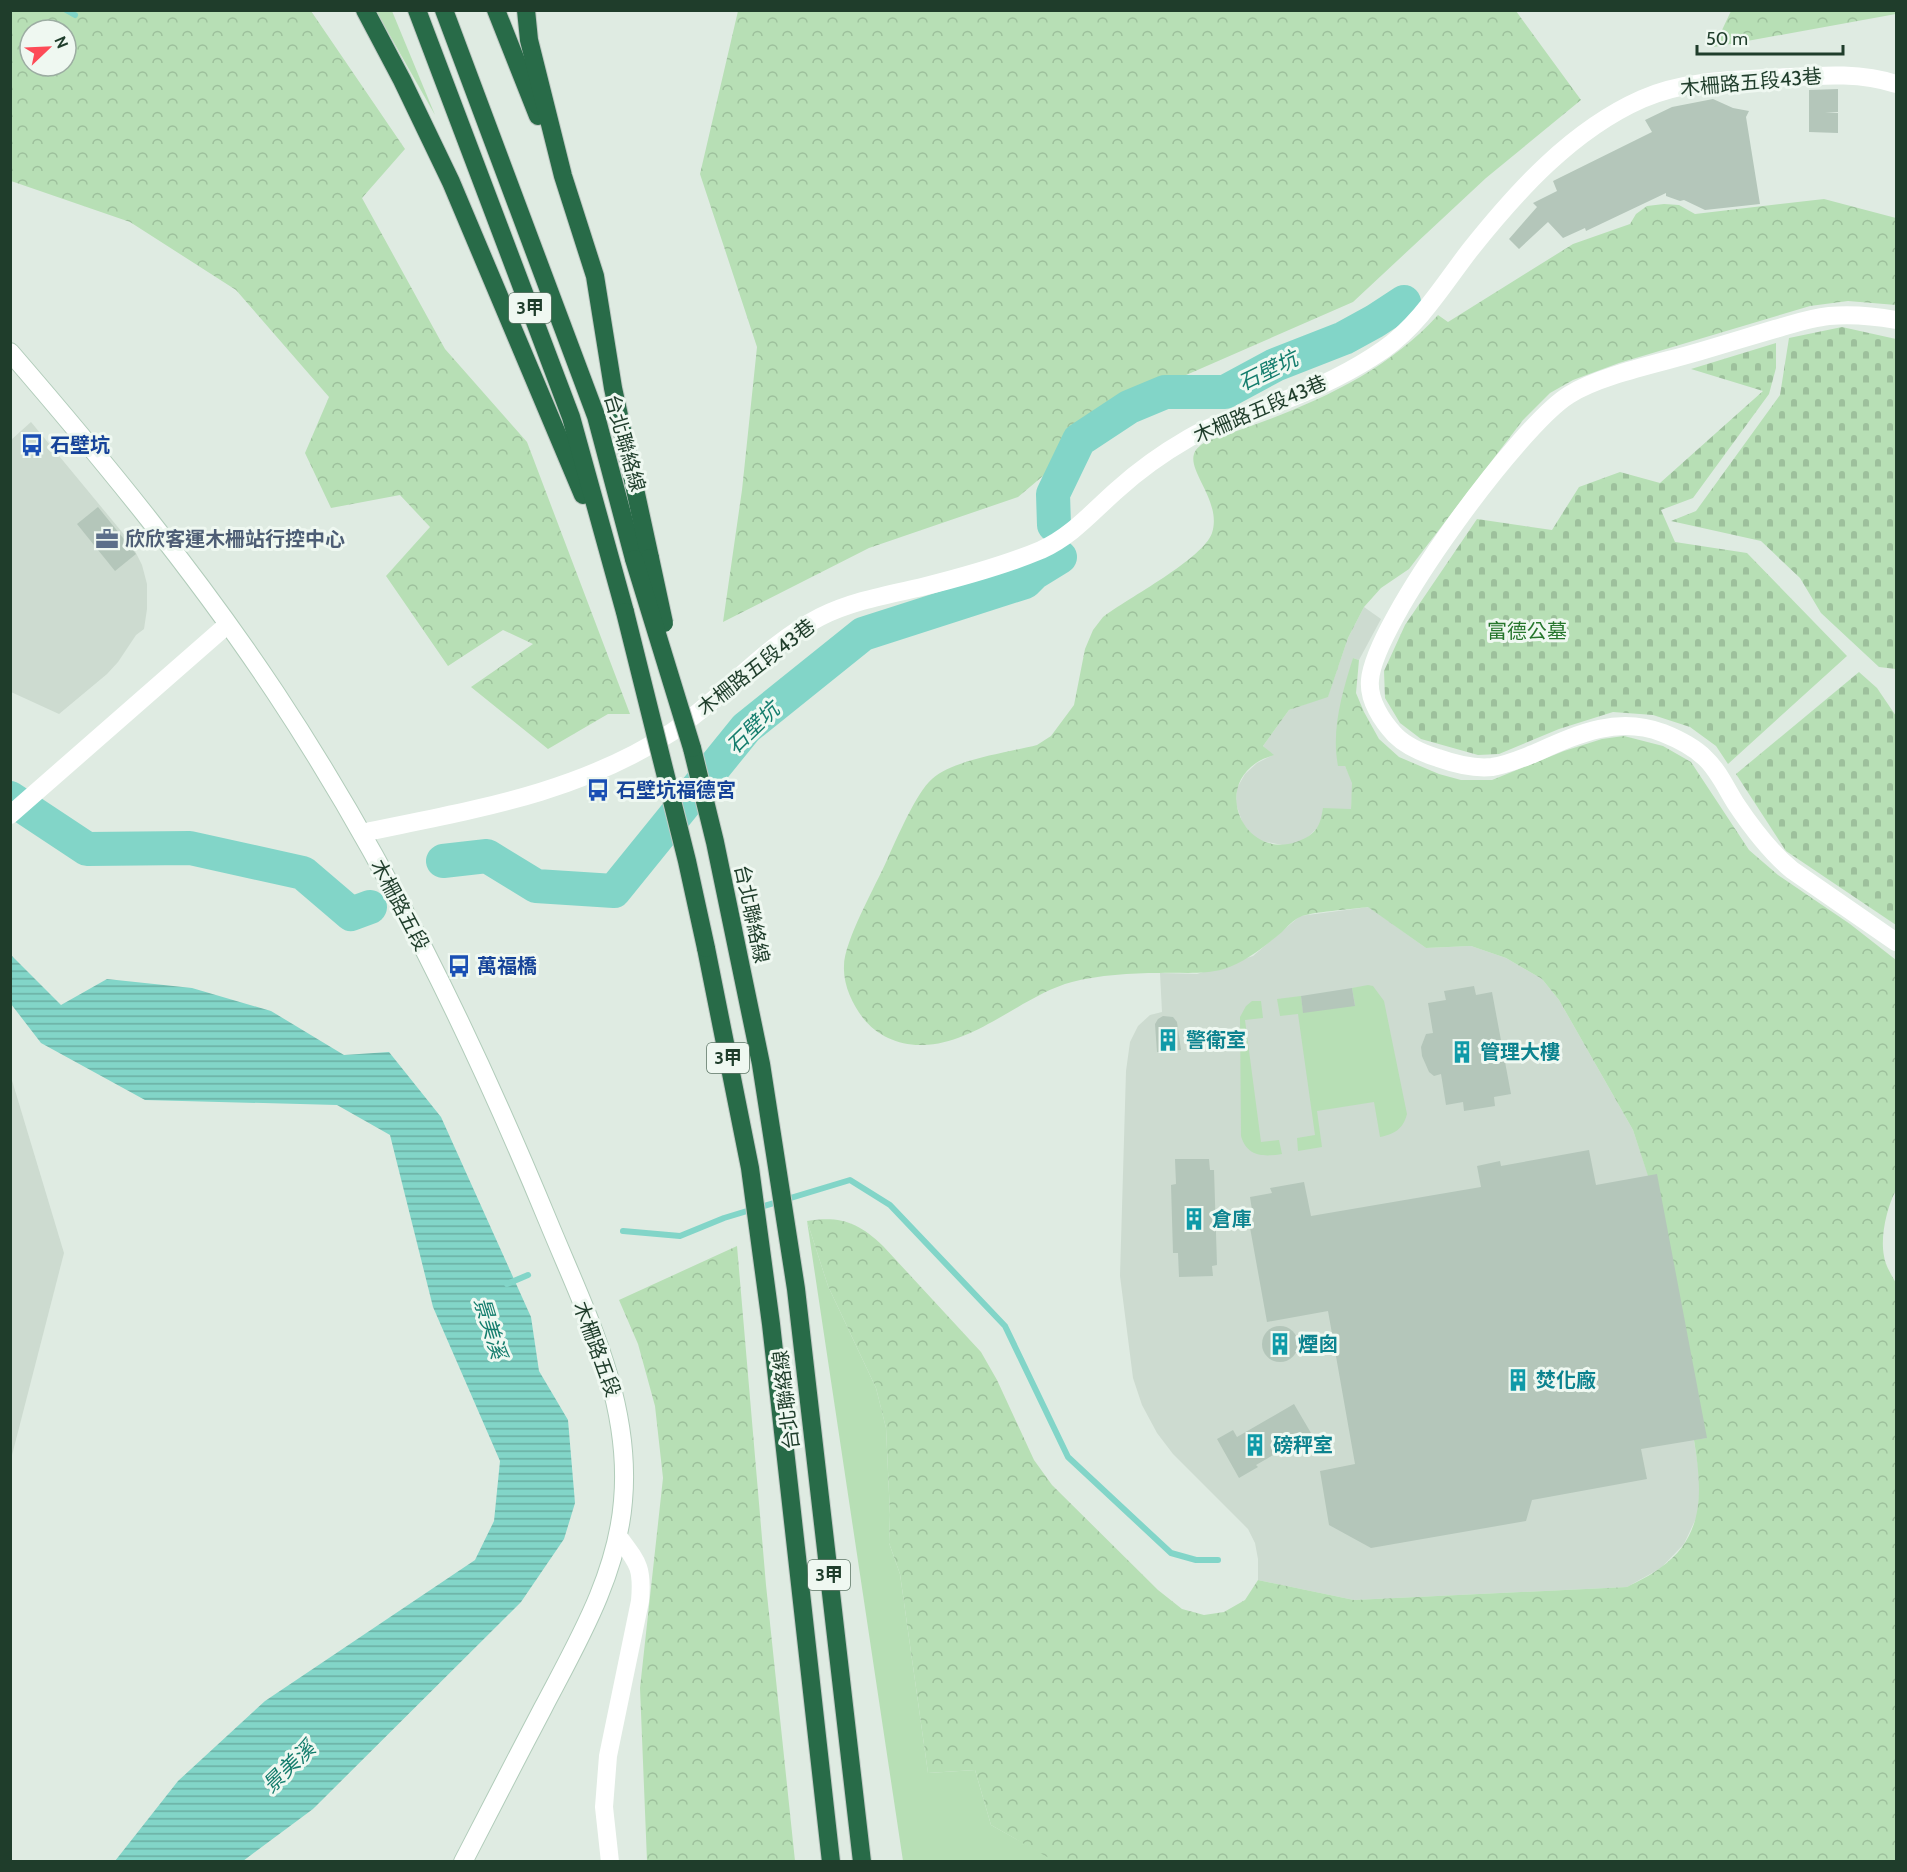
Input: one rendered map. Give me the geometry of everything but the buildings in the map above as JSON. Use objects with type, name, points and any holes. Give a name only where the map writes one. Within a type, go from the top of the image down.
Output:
[{"type":"highway","points":[[365,10],[451,182],[613,565]]},
{"type":"highway","name":"台北聯絡線","points":[[417,10],[571,417],[613,565],[687,861],[750,1168],[771,1324],[831,1862]]},
{"type":"highway","name":"台北聯絡線","points":[[444,10],[596,416],[642,558],[715,842],[761,1064],[796,1289],[862,1862]]},
{"type":"highway","points":[[496,10],[563,176]]},
{"type":"highway","points":[[526,10],[530,40],[563,176],[595,276],[642,558]]},
{"type":"street","name":"木柵路五段43巷","points":[[362,834],[499,804],[587,777],[622,762],[679,728],[776,647],[818,618],[859,602],[999,565],[1044,549],[1060,540],[1084,522],[1138,472],[1190,437],[1327,382],[1392,343],[1425,311],[1474,246],[1546,165],[1596,126],[1640,100],[1686,85],[1755,79],[1851,75],[1896,84]]},
{"type":"street","points":[[1896,320],[1850,315],[1808,320],[1611,377],[1576,391],[1558,403],[1523,436],[1496,470],[1418,581],[1380,647],[1369,684],[1374,702],[1387,726],[1410,747],[1453,764],[1490,767],[1519,760],[1578,735],[1610,726],[1631,725],[1664,733],[1686,743],[1708,761],[1744,815],[1777,857],[1791,870],[1896,942]]},
{"type":"street","name":"木柵路五段","points":[[10,352],[157,530],[227,625],[274,691],[362,834],[454,1006],[502,1112],[608,1371],[620,1415],[625,1461],[623,1505],[618,1536],[600,1593],[583,1630],[464,1862]]},
{"type":"street","points":[[10,815],[227,625]]},
{"type":"street","points":[[610,1862],[604,1807],[608,1756],[640,1601],[642,1578],[639,1567],[618,1536]]},
{"type":"shaded area","points":[[31,422],[131,543],[142,565],[147,584],[144,629],[136,635],[107,674],[59,714],[11,692],[11,440]]},
{"type":"shaded area","points":[[1364,607],[1381,619],[1359,660],[1353,658],[1345,766],[1353,783],[1351,809],[1319,826],[1306,839],[1287,846],[1257,840],[1243,824],[1236,804],[1237,788],[1245,774],[1257,763],[1273,755],[1263,746],[1289,710],[1328,696],[1348,638]]},
{"type":"shaded area","points":[[1369,907],[1426,948],[1471,946],[1506,958],[1542,979],[1559,1000],[1633,1130],[1648,1175],[1657,1174],[1707,1438],[1694,1441],[1700,1478],[1698,1514],[1684,1544],[1661,1568],[1627,1587],[1354,1600],[1258,1580],[1255,1543],[1248,1529],[1173,1454],[1157,1433],[1142,1405],[1133,1378],[1120,1276],[1126,1071],[1130,1042],[1138,1026],[1150,1015],[1162,1012],[1160,973],[1197,974],[1253,956],[1300,916]]},
{"type":"shaded area","points":[[10,1077],[64,1253],[11,1459]]},
{"type":"green space","points":[[11,10],[311,11],[405,149],[362,198],[445,349],[527,442],[630,714],[608,714],[548,749],[471,687],[533,644],[503,630],[448,666],[386,576],[430,527],[400,495],[331,508],[305,453],[329,397],[236,290],[130,222],[11,181]]},
{"type":"green space","points":[[1896,10],[1896,14],[1714,47],[1731,11]]},
{"type":"green space","points":[[376,11],[392,11],[435,115]]},
{"type":"green space","points":[[738,11],[1516,11],[1581,100],[1486,178],[1353,302],[1138,396],[1018,497],[869,548],[723,622],[742,490],[757,347],[700,174]]},
{"type":"green space","points":[[1824,199],[1896,218],[1896,305],[1848,301],[1810,306],[1619,363],[1573,380],[1550,393],[1523,420],[1409,569],[1381,588],[1364,607],[1348,638],[1328,697],[1289,710],[1263,746],[1274,755],[1258,762],[1243,775],[1237,790],[1237,805],[1242,820],[1250,832],[1263,841],[1278,845],[1296,842],[1312,834],[1319,824],[1323,808],[1351,809],[1352,783],[1345,766],[1338,766],[1336,739],[1342,698],[1353,658],[1359,660],[1356,693],[1379,739],[1399,757],[1439,774],[1461,780],[1492,780],[1564,751],[1602,739],[1624,736],[1663,746],[1691,762],[1749,850],[1778,875],[1850,924],[1896,960],[1896,1190],[1887,1213],[1883,1248],[1889,1270],[1896,1283],[1896,1861],[1056,1862],[991,1825],[975,1770],[928,1773],[900,1574],[889,1543],[886,1428],[876,1388],[828,1286],[807,1221],[839,1220],[857,1226],[883,1246],[981,1352],[997,1380],[1034,1460],[1052,1485],[1158,1590],[1182,1609],[1204,1615],[1224,1612],[1245,1600],[1258,1580],[1354,1600],[1627,1587],[1660,1568],[1686,1541],[1693,1526],[1699,1494],[1694,1440],[1706,1438],[1648,1176],[1633,1130],[1559,1000],[1542,979],[1506,958],[1471,946],[1426,948],[1368,907],[1300,917],[1255,953],[1224,969],[1200,973],[1115,975],[1072,982],[1036,997],[962,1037],[943,1043],[914,1045],[890,1039],[875,1030],[859,1012],[849,993],[844,973],[845,955],[861,913],[907,816],[932,779],[953,767],[1037,745],[1051,736],[1074,705],[1085,649],[1093,630],[1103,617],[1164,578],[1206,543],[1212,533],[1214,521],[1213,510],[1193,461],[1195,452],[1201,445],[1331,393],[1388,359],[1414,339],[1438,315],[1448,322],[1573,244],[1630,224],[1636,214],[1647,206],[1679,205],[1695,214]]},
{"type":"green space","points":[[1842,327],[1896,339],[1896,669],[1879,667],[1821,613],[1800,578],[1761,541],[1671,521],[1696,511],[1780,395],[1789,338]]},
{"type":"green space","name":"富德公墓","points":[[1776,343],[1776,368],[1769,394],[1693,498],[1661,510],[1675,542],[1747,553],[1847,656],[1728,764],[1716,746],[1690,727],[1653,715],[1613,712],[1559,729],[1499,754],[1478,755],[1421,739],[1400,723],[1385,698],[1384,671],[1405,625],[1477,519],[1552,530],[1579,487],[1620,472],[1660,483],[1763,391],[1691,369]]},
{"type":"green space","points":[[1859,672],[1877,688],[1896,716],[1896,925],[1786,851],[1736,774]]},
{"type":"green space","points":[[1373,986],[1384,1001],[1407,1114],[1403,1124],[1398,1130],[1380,1137],[1374,1102],[1317,1111],[1322,1147],[1298,1151],[1297,1138],[1315,1135],[1298,1014],[1280,1016],[1277,999],[1301,996],[1303,1012],[1355,1005],[1352,988]]},
{"type":"green space","points":[[1252,1001],[1261,1001],[1263,1018],[1245,1020],[1261,1142],[1279,1140],[1282,1154],[1263,1155],[1252,1152],[1247,1148],[1241,1136],[1240,1017]]},
{"type":"green space","points":[[807,1221],[828,1286],[876,1388],[886,1428],[889,1543],[900,1574],[928,1773],[975,1770],[991,1825],[1056,1861],[903,1861]]},
{"type":"green space","points":[[737,1246],[766,1585],[795,1861],[647,1861],[640,1688],[663,1478],[655,1406],[638,1344],[619,1300]]},
{"type":"water","name":"景美溪","points":[[11,955],[61,1005],[107,979],[192,988],[271,1011],[344,1055],[389,1052],[441,1117],[531,1317],[539,1371],[568,1420],[575,1503],[564,1539],[521,1602],[313,1809],[243,1861],[115,1861],[178,1781],[265,1701],[475,1560],[494,1521],[500,1461],[433,1307],[390,1135],[337,1105],[145,1100],[41,1043],[11,1004]]},
{"type":"waterway","points":[[66,10],[75,15]]},
{"type":"waterway","name":"石壁坑","points":[[1054,525],[1053,494],[1079,440],[1129,407],[1165,392],[1225,392],[1275,365],[1344,338],[1404,302]]},
{"type":"waterway","name":"石壁坑","points":[[443,861],[487,856],[536,886],[614,891],[746,728],[863,634],[1025,582],[1034,573],[1060,557]]},
{"type":"waterway","name":"石壁坑","points":[[10,798],[87,849],[190,848],[303,873],[351,914],[370,907]]},
{"type":"waterway","points":[[623,1231],[680,1236],[724,1218],[850,1180],[890,1205],[1005,1326],[1068,1457],[1171,1553],[1196,1560],[1218,1560]]},
{"type":"waterway","points":[[507,1284],[528,1275]]},
{"type":"place","name":"石壁坑","points":[[32,445]]},
{"type":"place","name":"欣欣客運木柵站行控中心","points":[[107,539]]},
{"type":"place","name":"石壁坑福德宮","points":[[598,790]]},
{"type":"place","name":"萬福橋","points":[[459,966]]},
{"type":"place","name":"警衛室","points":[[1168,1040]]},
{"type":"place","name":"管理大樓","points":[[1462,1052]]},
{"type":"place","name":"倉庫","points":[[1194,1219]]},
{"type":"place","name":"煙囪","points":[[1280,1344]]},
{"type":"place","name":"焚化廠","points":[[1518,1380]]},
{"type":"place","name":"磅秤室","points":[[1255,1445]]}]
